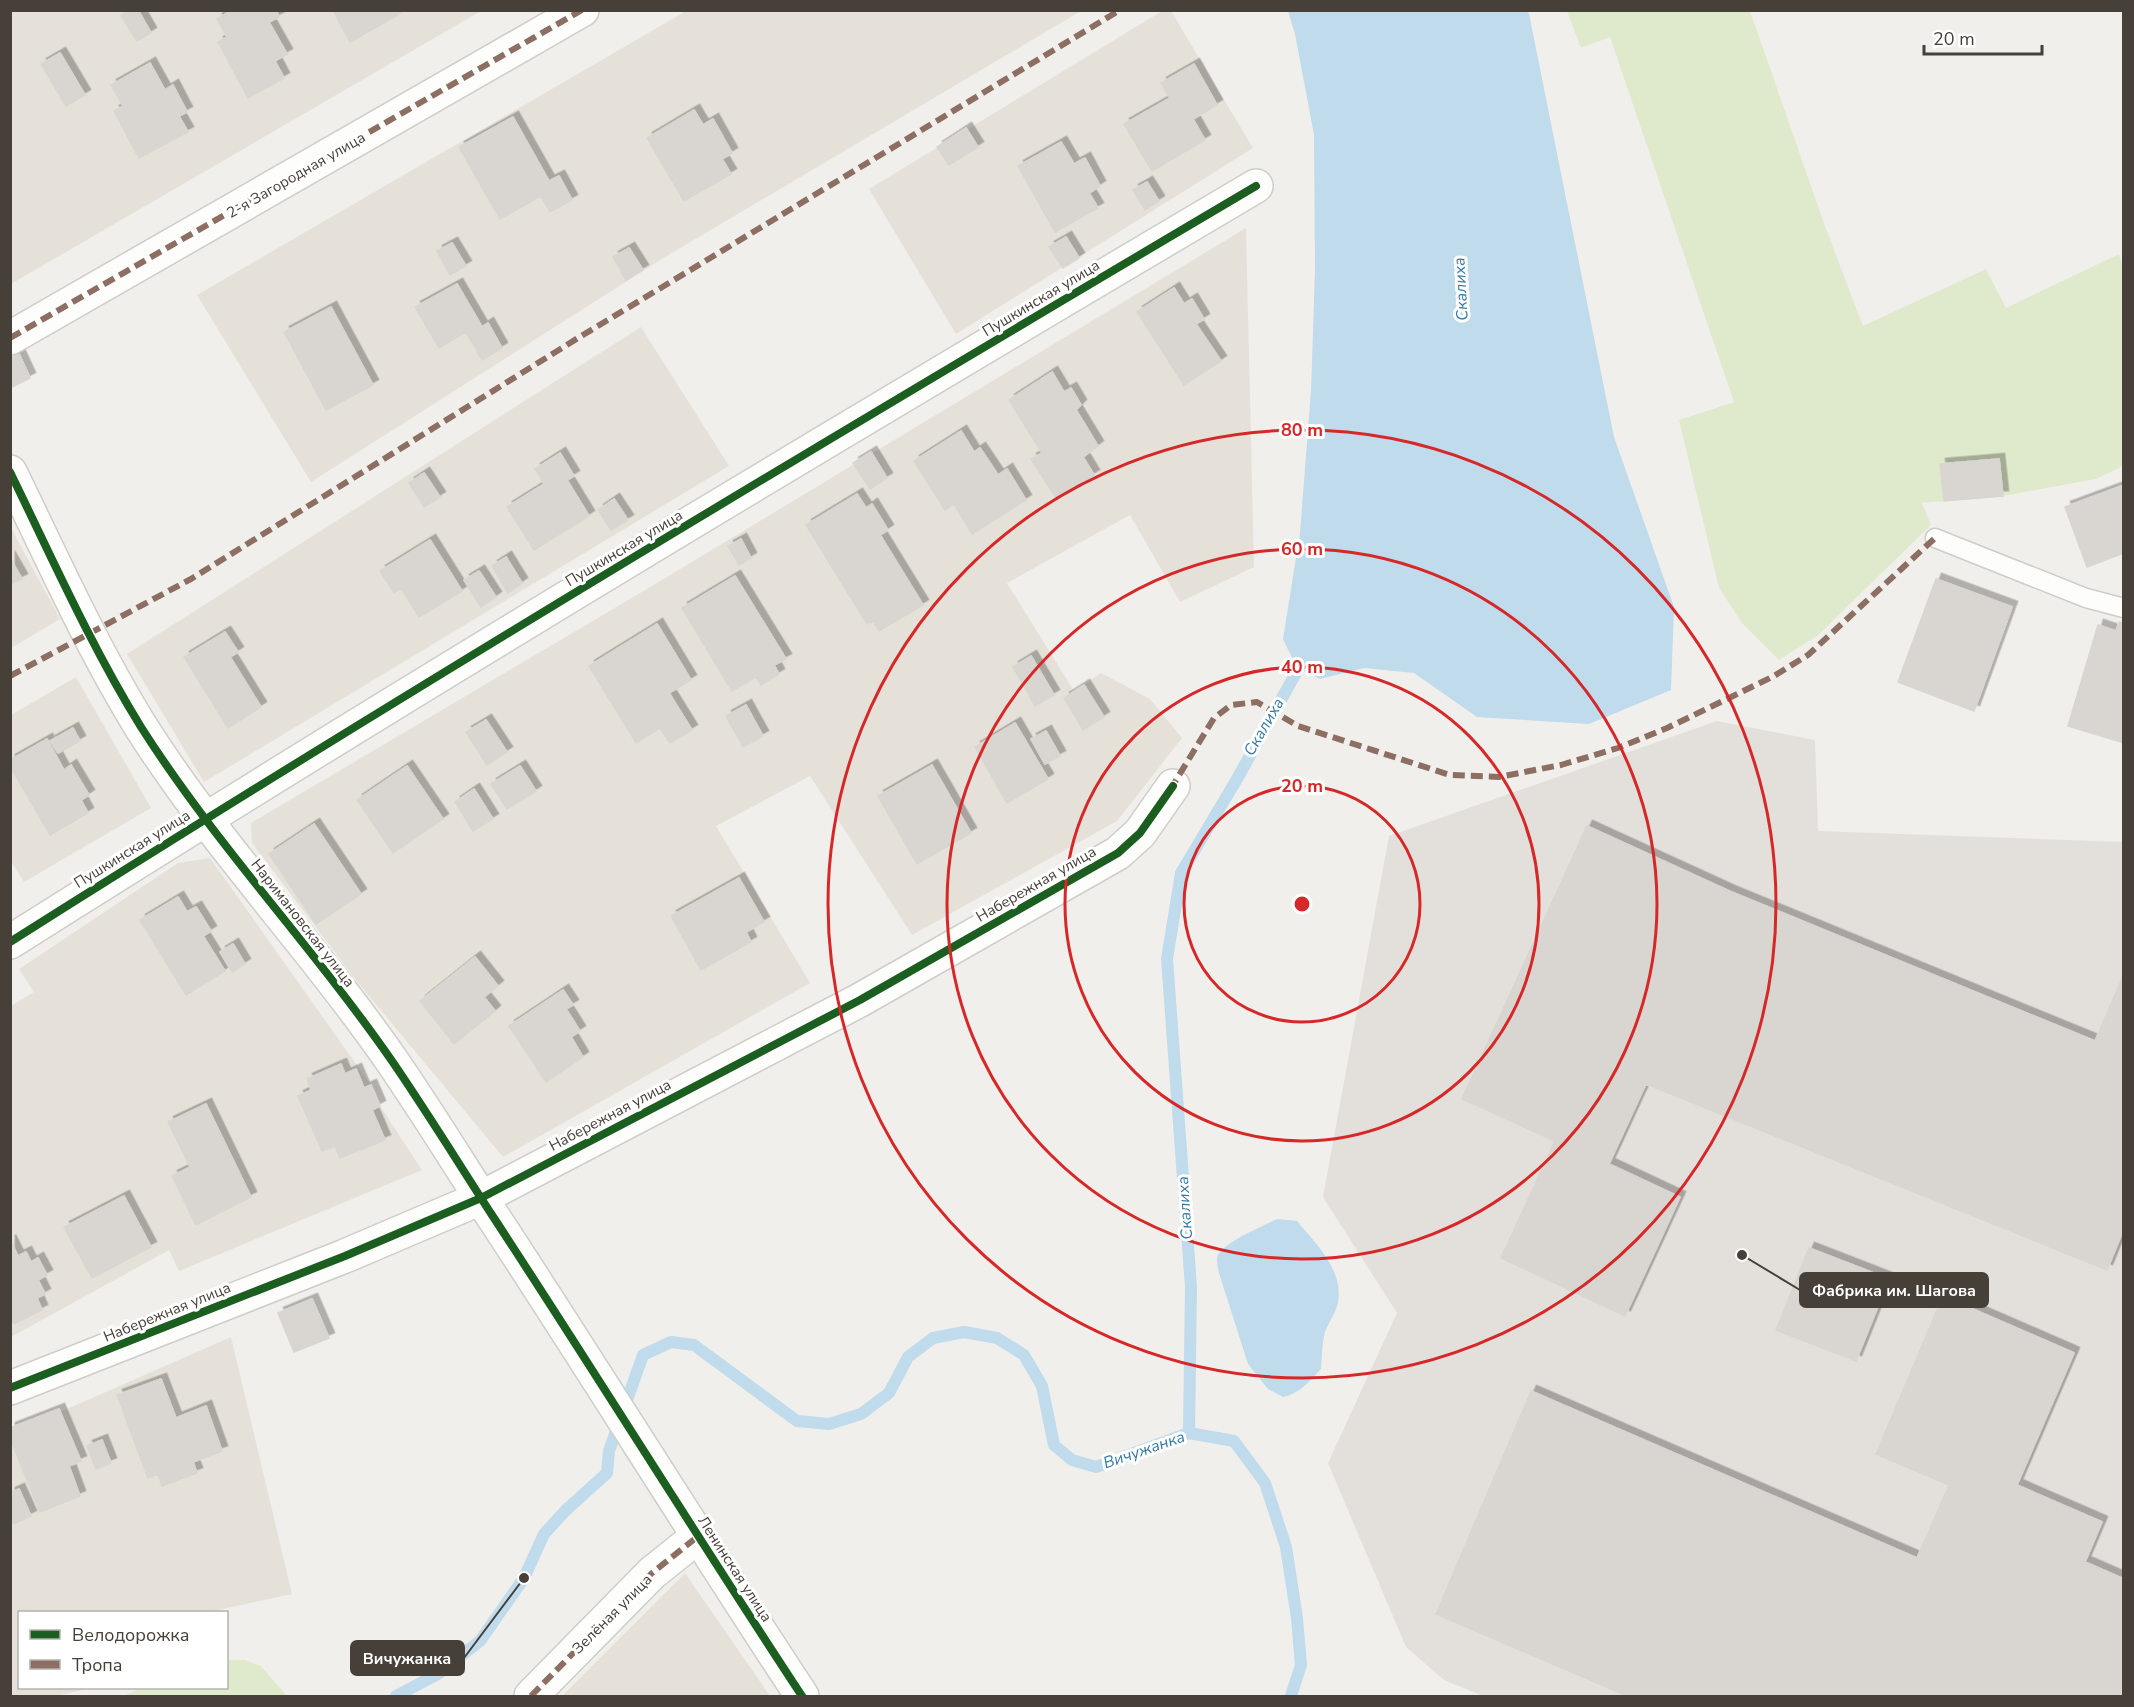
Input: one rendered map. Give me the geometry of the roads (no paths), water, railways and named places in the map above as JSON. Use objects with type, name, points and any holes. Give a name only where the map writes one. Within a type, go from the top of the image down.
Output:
[{"type":"street","name":"2-я Загородная улица","points":[[10,338],[582,10]]},
{"type":"street","name":"Пушкинская улица","points":[[10,942],[204,819],[886,405],[1256,186]]},
{"type":"street","name":"Наримановская улица","points":[[10,472],[89,634],[141,726],[204,819],[287,923],[391,1060],[598,1377]]},
{"type":"street","name":"Набережная улица","points":[[10,1388],[345,1256],[481,1198],[860,1000],[1118,853],[1140,833],[1173,786]]},
{"type":"street","name":"Ленинская улица","points":[[598,1377],[698,1537],[802,1696]]},
{"type":"street","name":"Зелёная улица","points":[[531,1696],[652,1573],[698,1537]]},
{"type":"lane","points":[[1935,538],[2086,598],[2124,608]]},
{"type":"water","points":[[1527,10],[1614,437],[1674,607],[1671,690],[1589,724],[1477,717],[1414,673],[1364,668],[1320,679],[1297,668],[1283,639],[1300,533],[1311,391],[1315,270],[1314,135],[1295,34],[1288,11]]},
{"type":"water","points":[[1277,1219],[1297,1221],[1326,1258],[1337,1279],[1339,1290],[1337,1306],[1324,1336],[1321,1369],[1299,1390],[1283,1397],[1268,1389],[1248,1364],[1217,1260],[1220,1252],[1234,1241]]},
{"type":"waterway","name":"Скалиха","points":[[1189,1433],[1191,1287],[1167,959],[1181,873],[1237,779],[1306,655]]},
{"type":"waterway","name":"Вичужанка","points":[[396,1696],[438,1674],[480,1641],[524,1578],[544,1534],[565,1511],[607,1473],[609,1451],[643,1355],[671,1342],[694,1345],[797,1421],[829,1424],[861,1414],[889,1393],[908,1357],[933,1338],[964,1332],[997,1338],[1024,1355],[1042,1386],[1054,1445],[1072,1460],[1096,1467],[1189,1433],[1234,1441],[1265,1483],[1286,1547],[1297,1618],[1301,1665],[1291,1696]]},
{"type":"place","name":"Фабрика им. Шагова","points":[[1742,1255]]},
{"type":"place","name":"Вичужанка","points":[[524,1578]]}]
